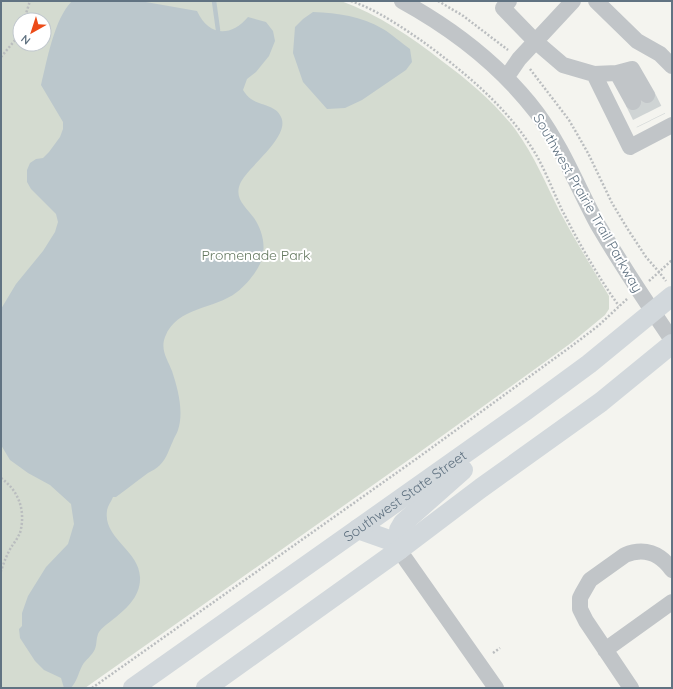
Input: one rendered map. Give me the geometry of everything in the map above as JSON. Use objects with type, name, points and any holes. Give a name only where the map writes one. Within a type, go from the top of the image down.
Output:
[{"type":"main road","name":"Southwest State Street","points":[[133,688],[525,411],[589,364],[672,296]]},
{"type":"main road","points":[[206,688],[399,550],[481,488],[601,402],[672,344]]},
{"type":"main road","points":[[399,550],[399,530],[408,517],[486,451],[525,411]]},
{"type":"main road","points":[[358,529],[389,540],[399,550]]},
{"type":"street","name":"Southwest Prairie Trail Parkway","points":[[402,1],[451,31],[489,62],[522,94],[552,136],[598,224],[653,313],[672,340]]},
{"type":"street","points":[[509,1],[502,8],[535,41],[563,65],[594,74],[617,73],[632,69],[640,99]]},
{"type":"street","points":[[506,78],[519,59],[573,1]]},
{"type":"street","points":[[596,1],[637,41],[660,54],[672,66]]},
{"type":"street","points":[[594,74],[630,147],[658,126]]},
{"type":"street","points":[[399,550],[496,688]]},
{"type":"street","points":[[631,688],[586,622],[580,609],[580,598],[587,584],[601,572],[625,555],[637,551],[653,553],[666,562],[672,570]]},
{"type":"street","points":[[605,650],[672,602]]},
{"type":"path","points":[[27,12],[30,1]]},
{"type":"path","points":[[351,1],[396,23],[459,69],[495,101],[517,127],[538,158],[563,211],[592,264],[619,306]]},
{"type":"path","points":[[1,57],[12,44]]},
{"type":"path","points":[[646,257],[662,276]]},
{"type":"path","points":[[656,274],[672,260]]},
{"type":"path","points":[[92,688],[419,457],[573,345],[598,326],[627,299]]},
{"type":"path","points":[[1,478],[12,488],[18,497],[22,511],[20,534],[6,558],[1,571]]},
{"type":"path","points":[[493,653],[500,648]]},
{"type":"green space","name":"Promenade Park","points":[[1,1],[341,1],[394,27],[418,43],[462,76],[490,101],[507,119],[522,139],[534,159],[560,212],[609,296],[609,309],[605,315],[571,343],[417,454],[85,688],[1,688]]},
{"type":"shaded area","points":[[72,1],[140,1],[197,11],[202,20],[214,30],[228,31],[241,24],[248,17],[266,22],[273,31],[275,41],[269,56],[256,72],[247,79],[243,90],[251,99],[276,110],[281,117],[282,125],[280,134],[274,143],[244,177],[239,189],[242,202],[254,218],[262,234],[264,246],[262,258],[256,272],[244,286],[228,298],[178,319],[165,337],[163,346],[164,351],[172,371],[180,400],[180,423],[178,431],[160,465],[116,497],[113,497],[107,511],[107,520],[110,529],[134,559],[138,568],[140,584],[135,597],[127,608],[100,630],[97,636],[95,649],[83,664],[71,688],[64,688],[61,678],[44,670],[35,661],[20,638],[19,629],[22,626],[22,613],[28,596],[46,567],[68,544],[74,524],[71,504],[50,485],[28,473],[10,460],[1,445],[1,309],[16,284],[43,251],[55,232],[58,222],[56,214],[31,189],[27,182],[27,170],[30,163],[36,159],[43,158],[49,152],[60,137],[63,129],[63,122],[41,85],[49,52],[52,52],[52,41],[60,18]]},
{"type":"shaded area","points":[[313,12],[349,16],[375,25],[386,31],[410,49],[412,62],[406,70],[362,100],[345,108],[327,109],[303,82],[293,53],[295,27]]},
{"type":"waterway","points":[[214,1],[218,30]]},
{"type":"tunnel","points":[[647,95],[658,117]]},
{"type":"tunnel","points":[[633,102],[644,124]]}]
